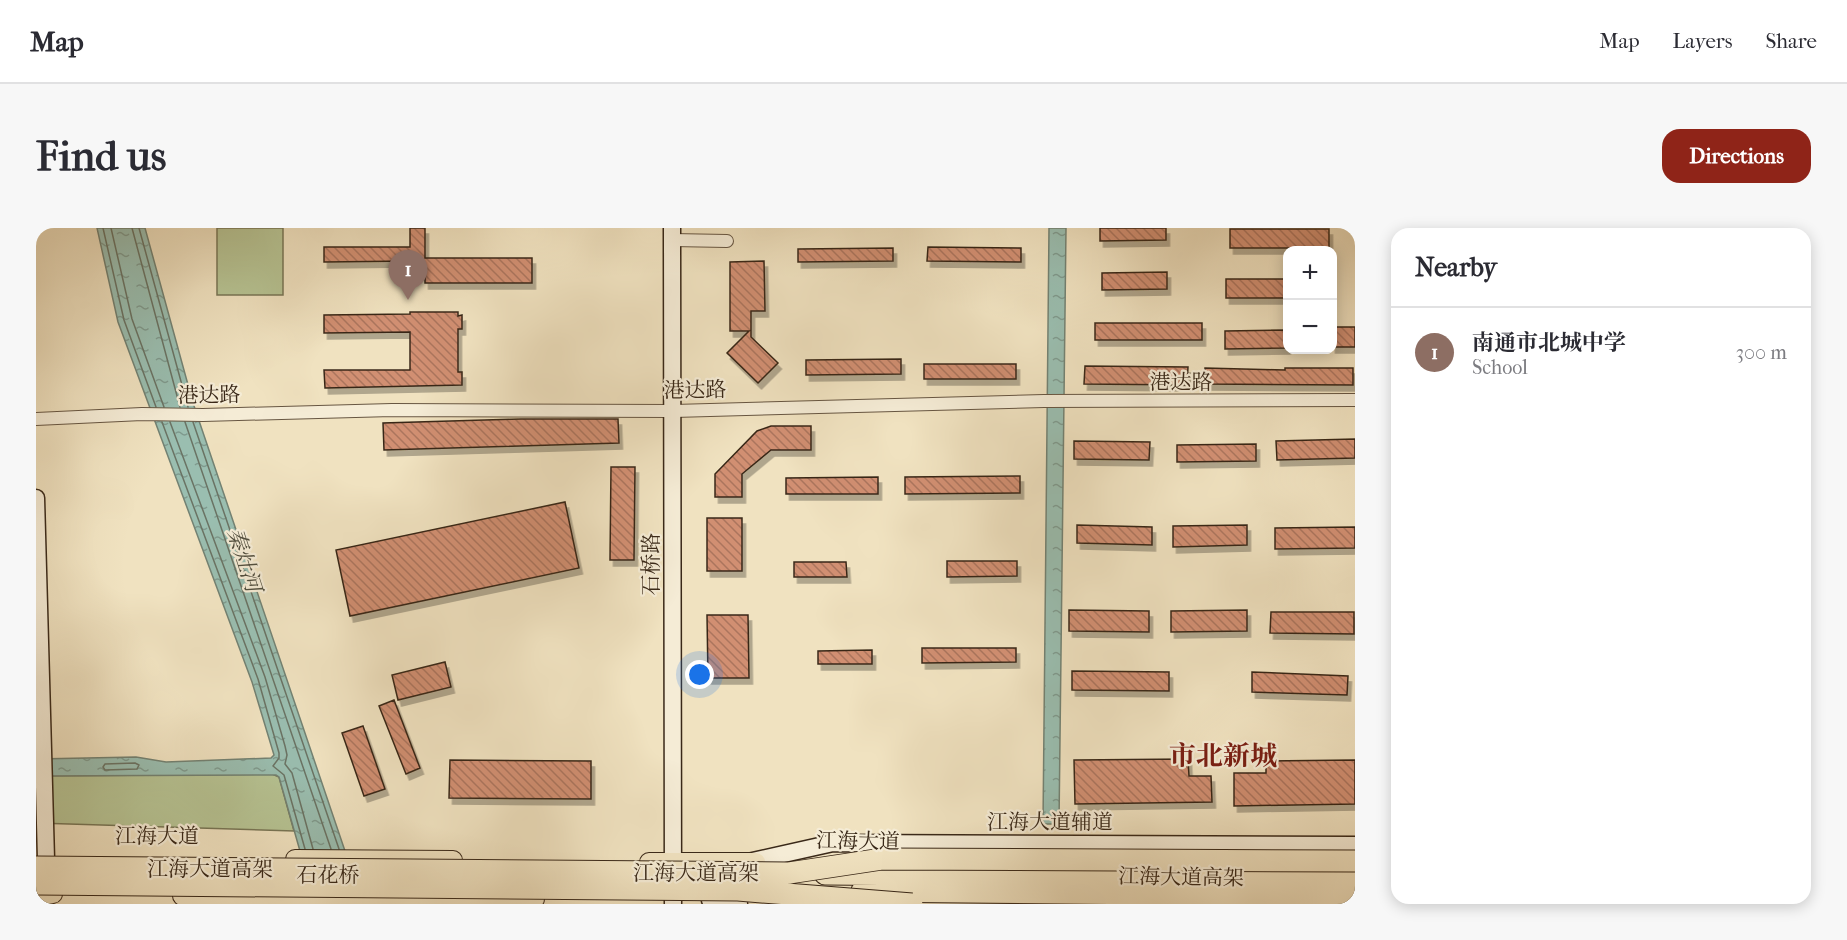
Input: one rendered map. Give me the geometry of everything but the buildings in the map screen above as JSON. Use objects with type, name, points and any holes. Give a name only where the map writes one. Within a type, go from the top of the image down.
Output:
[{"type":"highway","points":[[789,873],[882,860],[1355,861]]},
{"type":"highway","name":"江海大道高架","points":[[42,862],[1355,879]]},
{"type":"highway","name":"江海大道高架","points":[[40,892],[739,897],[1355,896]]},
{"type":"highway","points":[[739,897],[912,904]]},
{"type":"main road","name":"江海大道","points":[[42,862],[278,859]]},
{"type":"main road","name":"石花桥","points":[[278,859],[361,859]]},
{"type":"main road","name":"江海大道","points":[[361,859],[1355,870]]},
{"type":"main road","name":"石花桥","points":[[40,892],[678,902]]},
{"type":"main road","points":[[678,902],[710,900],[1157,904]]},
{"type":"street","points":[[677,234],[726,241]]},
{"type":"street","name":"石桥路","points":[[677,234],[678,902]]},
{"type":"street","name":"港达路","points":[[36,419],[142,414],[203,415],[392,410],[678,411],[1044,401],[1355,400]]},
{"type":"street","points":[[36,498],[44,754],[42,862]]},
{"type":"street","name":"江海大道辅道","points":[[748,862],[833,843],[1355,845]]},
{"type":"street","points":[[710,900],[739,897]]},
{"type":"green space","points":[[217,228],[283,228],[283,295],[217,295]]},
{"type":"green space","points":[[272,774],[279,777],[294,831],[36,823],[36,776]]},
{"type":"water","name":"秦灶河","points":[[97,228],[145,228],[193,403],[363,904],[315,904],[279,777],[276,775],[36,776],[36,759],[136,757],[166,762],[271,758],[274,755],[252,682],[118,322]]},
{"type":"water","points":[[1049,228],[1066,228],[1059,824],[1043,824]]},
{"type":"place","name":"南通市北城中学","points":[[408,300]]},
{"type":"district","name":"市北新城","points":[[1223,756]]}]
